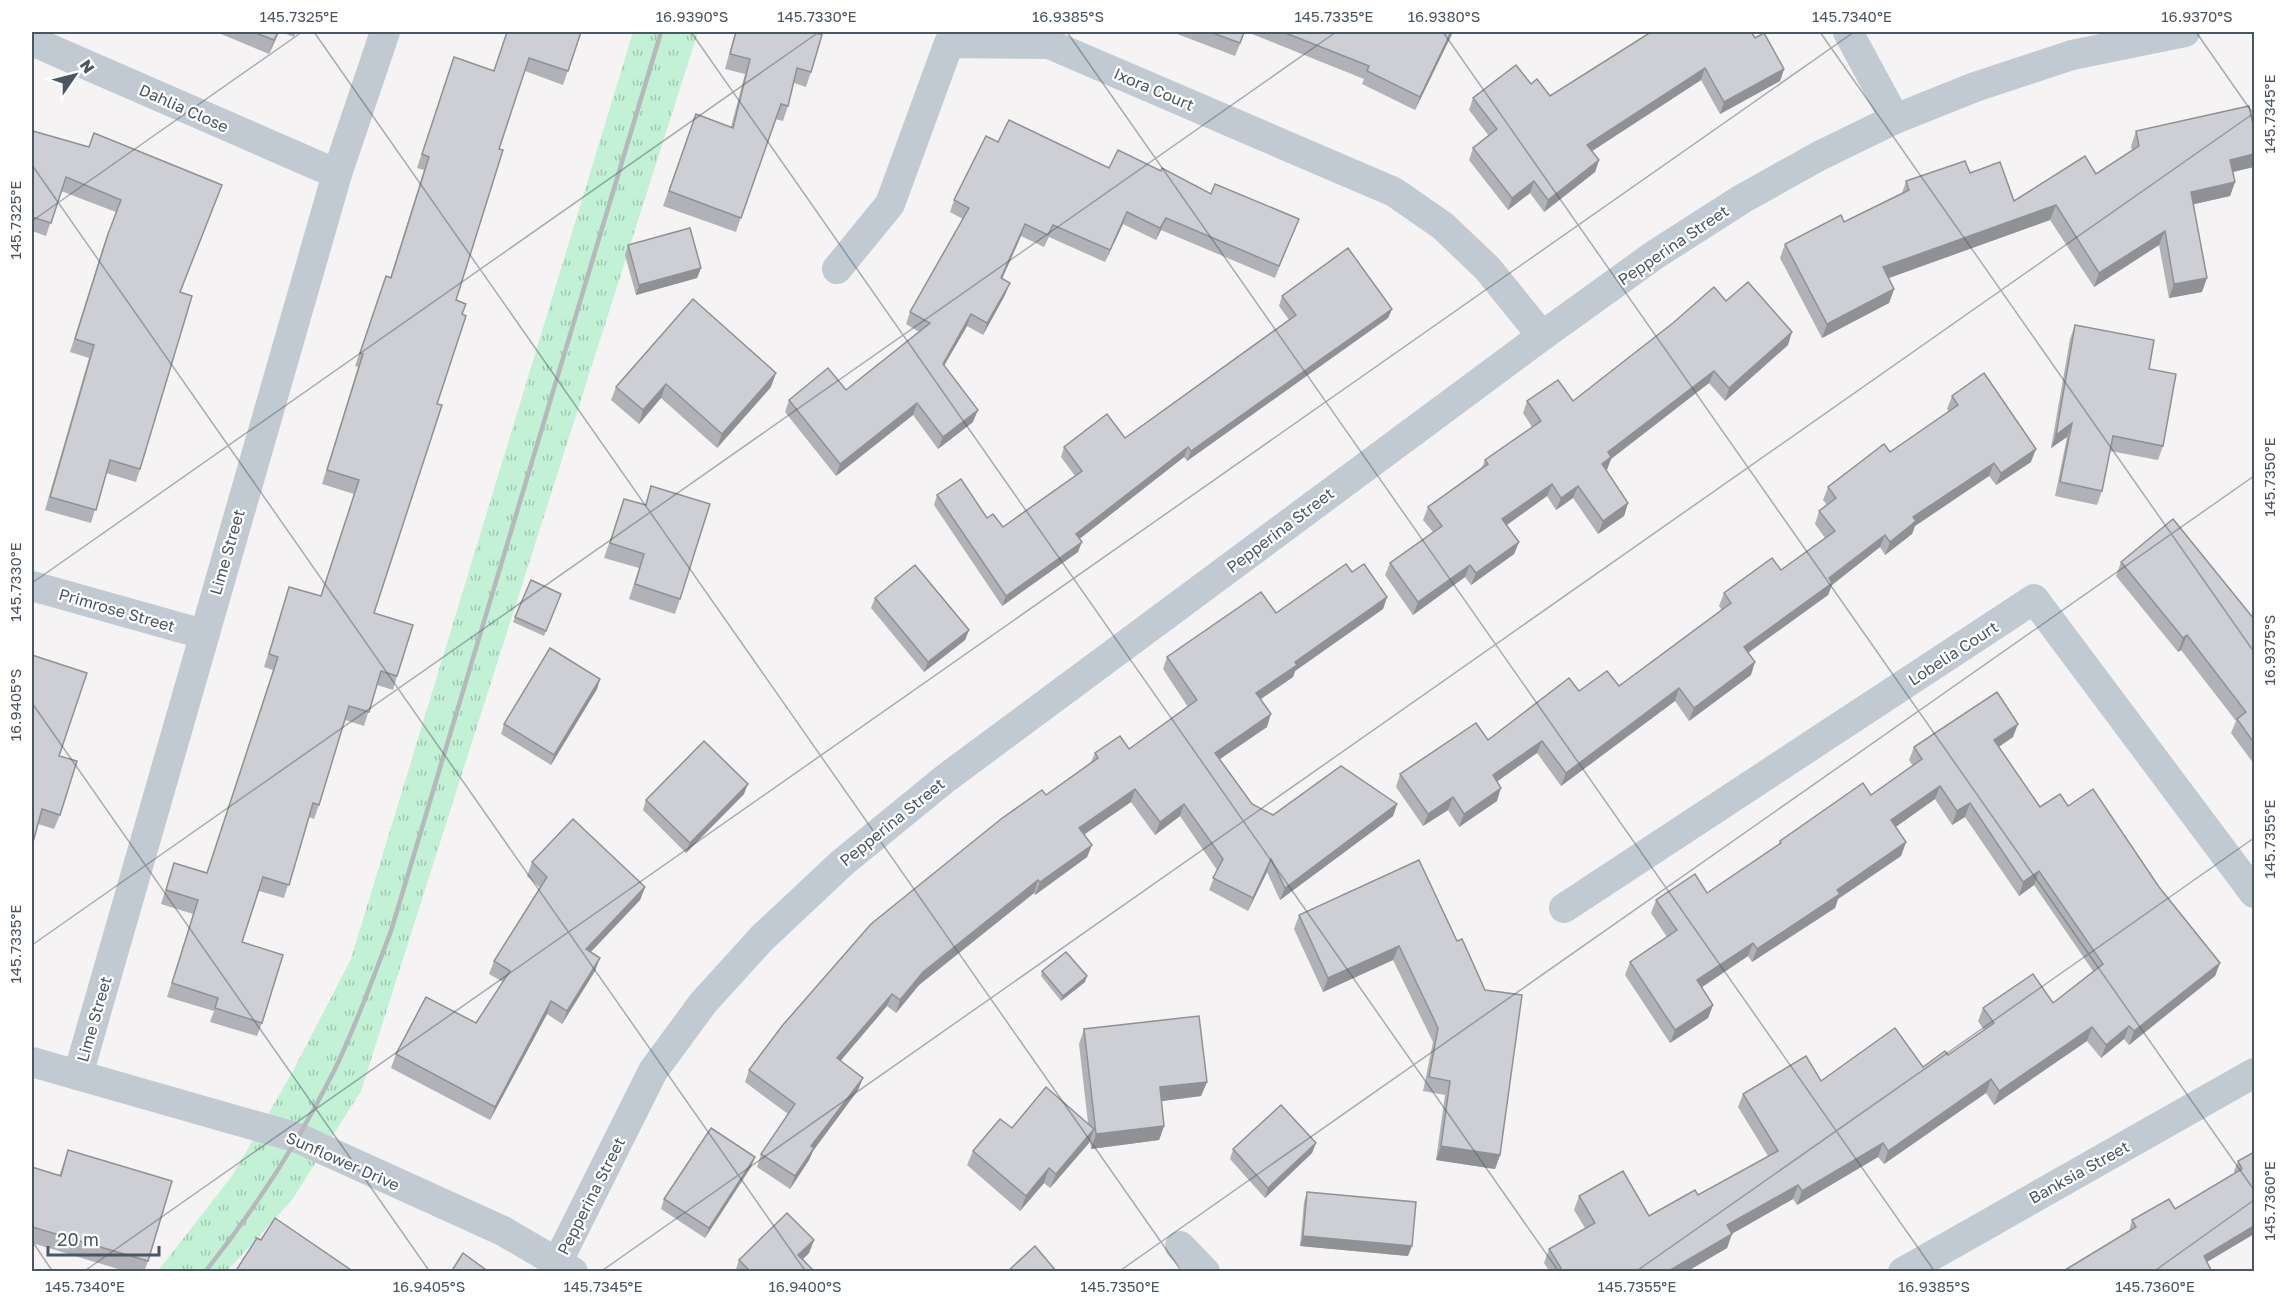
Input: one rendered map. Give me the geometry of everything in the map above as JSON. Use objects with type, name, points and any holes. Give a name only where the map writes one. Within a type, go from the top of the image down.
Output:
[{"type":"street","name":"Lime Street","points":[[78,1075],[337,174],[385,32]]},
{"type":"street","points":[[1848,32],[1895,119]]},
{"type":"street","name":"Pepperina Street","points":[[566,1266],[653,1071],[711,995],[762,938],[834,870],[946,778],[1542,336],[1653,256],[1742,199],[1819,156],[1895,119],[1975,87],[2072,55],[2185,32]]},
{"type":"street","name":"Dahlia Close","points":[[32,41],[337,174]]},
{"type":"street","name":"Ixora Court","points":[[837,269],[890,204],[949,43],[1049,44],[1394,192],[1443,226],[1488,269],[1542,336]]},
{"type":"street","name":"Primrose Street","points":[[32,586],[203,634]]},
{"type":"street","name":"Lobelia Court","points":[[1564,908],[2034,599],[2254,893]]},
{"type":"street","name":"Sunflower Drive","points":[[32,1062],[298,1138],[503,1231],[566,1266]]},
{"type":"street","name":"Banksia Street","points":[[1904,1272],[2254,1073]]},
{"type":"street","points":[[1180,1246],[1206,1272]]},
{"type":"green space","points":[[633,32],[698,32],[361,1091],[292,1200],[227,1271],[157,1272],[232,1176],[293,1071],[351,959]]},
{"type":"building","points":[[253,32],[278,32],[274,40]]},
{"type":"building","points":[[507,32],[581,32],[568,71],[529,58],[499,149],[503,150],[456,300],[466,304],[462,314],[466,316],[437,404],[442,405],[374,613],[413,625],[397,676],[381,671],[369,712],[349,706],[319,805],[313,803],[289,885],[263,877],[242,942],[283,955],[262,1023],[215,1008],[218,998],[172,983],[198,900],[166,890],[174,863],[207,873],[278,657],[269,654],[289,587],[321,596],[359,480],[327,470],[363,354],[360,353],[386,276],[391,278],[429,157],[422,154],[454,57],[494,71]]},
{"type":"building","points":[[736,32],[816,32],[822,35],[811,72],[797,68],[788,106],[781,104],[741,218],[669,191],[696,114],[733,128],[750,59],[730,54]]},
{"type":"building","points":[[1210,32],[1244,32],[1240,43]]},
{"type":"building","points":[[1283,32],[1451,32],[1420,97],[1367,71],[1369,66]]},
{"type":"building","points":[[1651,32],[1751,32],[1755,38],[1764,33],[1784,69],[1724,102],[1705,68],[1587,145],[1599,160],[1548,200],[1534,181],[1512,198],[1473,148],[1497,129],[1473,98],[1516,65],[1531,84],[1537,79],[1550,96]]},
{"type":"building","points":[[2249,106],[2254,129],[2254,154],[2230,160],[2235,182],[2191,192],[2207,278],[2174,284],[2165,231],[2099,273],[2056,205],[1883,267],[1894,289],[1827,324],[1785,244],[1841,215],[1844,222],[1909,190],[1906,181],[1965,161],[1970,173],[2000,162],[2014,201],[2085,156],[2096,174],[2139,146],[2136,131]]},
{"type":"building","points":[[1009,120],[1109,168],[1118,150],[1161,171],[1162,168],[1211,194],[1215,184],[1299,219],[1279,266],[1166,218],[1160,228],[1127,212],[1110,250],[1053,225],[1048,235],[1025,224],[1001,278],[1010,283],[987,323],[971,314],[943,364],[978,410],[943,437],[917,403],[840,464],[789,400],[828,368],[846,390],[930,323],[910,312],[969,208],[954,200],[986,136],[998,142]]},
{"type":"building","points":[[33,131],[89,147],[94,133],[222,185],[180,292],[192,296],[140,469],[110,460],[96,510],[50,497],[94,345],[75,339],[121,200],[66,177],[51,223],[32,217]]},
{"type":"building","points":[[690,228],[701,268],[639,285],[628,245]]},
{"type":"building","points":[[1348,248],[1392,309],[1191,451],[1188,447],[1076,534],[1082,542],[1006,596],[937,495],[961,479],[987,518],[993,514],[1003,527],[1082,471],[1064,447],[1107,414],[1125,438],[1296,315],[1282,296]]},
{"type":"building","points":[[1748,282],[1792,332],[1729,388],[1714,371],[1608,452],[1611,457],[1602,464],[1628,503],[1603,521],[1578,486],[1561,498],[1552,484],[1502,519],[1519,542],[1476,573],[1470,565],[1418,602],[1390,563],[1442,526],[1428,507],[1488,464],[1485,460],[1541,421],[1527,401],[1558,380],[1573,401],[1673,323],[1714,287],[1726,301]]},
{"type":"building","points":[[693,299],[776,373],[722,434],[666,384],[643,410],[616,387]]},
{"type":"building","points":[[2075,325],[2154,340],[2149,369],[2176,374],[2163,446],[2113,436],[2102,491],[2060,482],[2072,423],[2056,435]]},
{"type":"building","points":[[1984,373],[2036,449],[2001,473],[1994,463],[1913,517],[1916,521],[1890,542],[1885,535],[1829,578],[1832,583],[1744,647],[1755,662],[1694,708],[1679,688],[1566,773],[1542,741],[1493,775],[1501,788],[1464,814],[1453,797],[1428,814],[1400,774],[1476,723],[1488,740],[1569,678],[1579,691],[1607,671],[1619,686],[1731,603],[1724,593],[1772,558],[1781,570],[1835,531],[1819,511],[1836,498],[1828,487],[1884,444],[1890,452],[1958,405],[1952,396]]},
{"type":"building","points":[[651,486],[710,504],[680,599],[635,584],[644,554],[610,543],[624,499],[646,505]]},
{"type":"building","points":[[2173,519],[2254,619],[2254,743],[2237,719],[2246,712],[2187,635],[2183,638],[2121,562]]},
{"type":"building","points":[[1346,564],[1352,572],[1364,564],[1387,597],[1295,662],[1297,665],[1256,693],[1271,714],[1215,753],[1252,804],[1273,815],[1341,766],[1397,804],[1285,888],[1271,859],[1253,898],[1213,878],[1223,859],[1184,804],[1160,822],[1135,789],[1079,828],[1092,845],[1040,882],[1038,880],[923,972],[900,1000],[892,994],[837,1058],[863,1078],[811,1146],[814,1148],[795,1176],[761,1154],[795,1104],[749,1070],[782,1026],[871,924],[1001,819],[1042,790],[1046,795],[1098,758],[1095,753],[1120,736],[1129,749],[1197,700],[1167,657],[1261,592],[1276,613]]},
{"type":"building","points":[[915,565],[969,630],[928,662],[875,598]]},
{"type":"building","points":[[531,580],[561,594],[546,631],[515,617]]},
{"type":"building","points":[[550,648],[600,679],[554,755],[504,724]]},
{"type":"building","points":[[32,655],[87,673],[59,756],[77,761],[60,815],[42,809],[32,846]]},
{"type":"building","points":[[1997,692],[2018,724],[1994,740],[2040,807],[2060,794],[2068,806],[2093,789],[2159,887],[2220,963],[2134,1031],[2129,1026],[2106,1045],[2092,1027],[1999,1091],[1991,1079],[1888,1151],[1883,1143],[1802,1191],[1798,1185],[1727,1225],[1732,1234],[1667,1272],[1555,1272],[1561,1268],[1549,1249],[1595,1223],[1579,1196],[1623,1171],[1649,1216],[1695,1190],[1698,1195],[1778,1151],[1743,1094],[1806,1056],[1821,1081],[1895,1028],[1923,1067],[1945,1051],[1948,1055],[1994,1023],[1983,1008],[2033,974],[2053,1003],[2103,964],[2039,871],[2023,882],[1970,803],[1957,811],[1940,786],[1891,820],[1906,842],[1837,890],[1840,894],[1757,949],[1753,943],[1697,980],[1713,1005],[1675,1030],[1630,962],[1677,930],[1656,900],[1695,874],[1707,893],[1863,783],[1871,795],[1922,759],[1914,747]]},
{"type":"building","points":[[704,741],[748,784],[690,843],[646,800]]},
{"type":"building","points":[[573,819],[645,887],[586,949],[600,958],[567,1011],[551,1001],[495,1107],[396,1054],[426,997],[476,1023],[510,971],[494,961],[547,877],[532,862]]},
{"type":"building","points":[[1419,860],[1457,941],[1462,939],[1485,990],[1522,995],[1500,1155],[1441,1146],[1450,1081],[1429,1077],[1438,1028],[1399,946],[1328,978],[1299,915]]},
{"type":"building","points":[[1066,952],[1087,976],[1063,996],[1042,971]]},
{"type":"building","points":[[1199,1016],[1207,1082],[1160,1087],[1164,1126],[1096,1134],[1084,1029]]},
{"type":"building","points":[[1046,1087],[1094,1129],[1056,1174],[1049,1168],[1026,1196],[973,1151],[1000,1119],[1012,1128]]},
{"type":"building","points":[[1281,1105],[1316,1143],[1268,1188],[1233,1149]]},
{"type":"building","points":[[711,1128],[755,1157],[709,1228],[664,1199]]},
{"type":"building","points":[[68,1150],[172,1181],[148,1261],[32,1227],[32,1167],[61,1176]]},
{"type":"building","points":[[2254,1152],[2254,1226],[2204,1256],[2212,1272],[2065,1272],[2136,1227],[2132,1220],[2169,1199],[2175,1209],[2242,1169],[2238,1161]]},
{"type":"building","points":[[1307,1192],[1416,1202],[1412,1246],[1303,1236]]},
{"type":"building","points":[[787,1213],[814,1240],[798,1255],[815,1272],[751,1272],[739,1260]]},
{"type":"building","points":[[275,1218],[354,1272],[235,1272],[257,1238],[261,1240]]},
{"type":"building","points":[[1035,1246],[1057,1272],[1007,1272]]},
{"type":"building","points":[[463,1253],[489,1272],[451,1272]]},
{"type":"railway","points":[[205,1272],[275,1175],[306,1124],[350,1037],[391,931],[661,32]]}]
